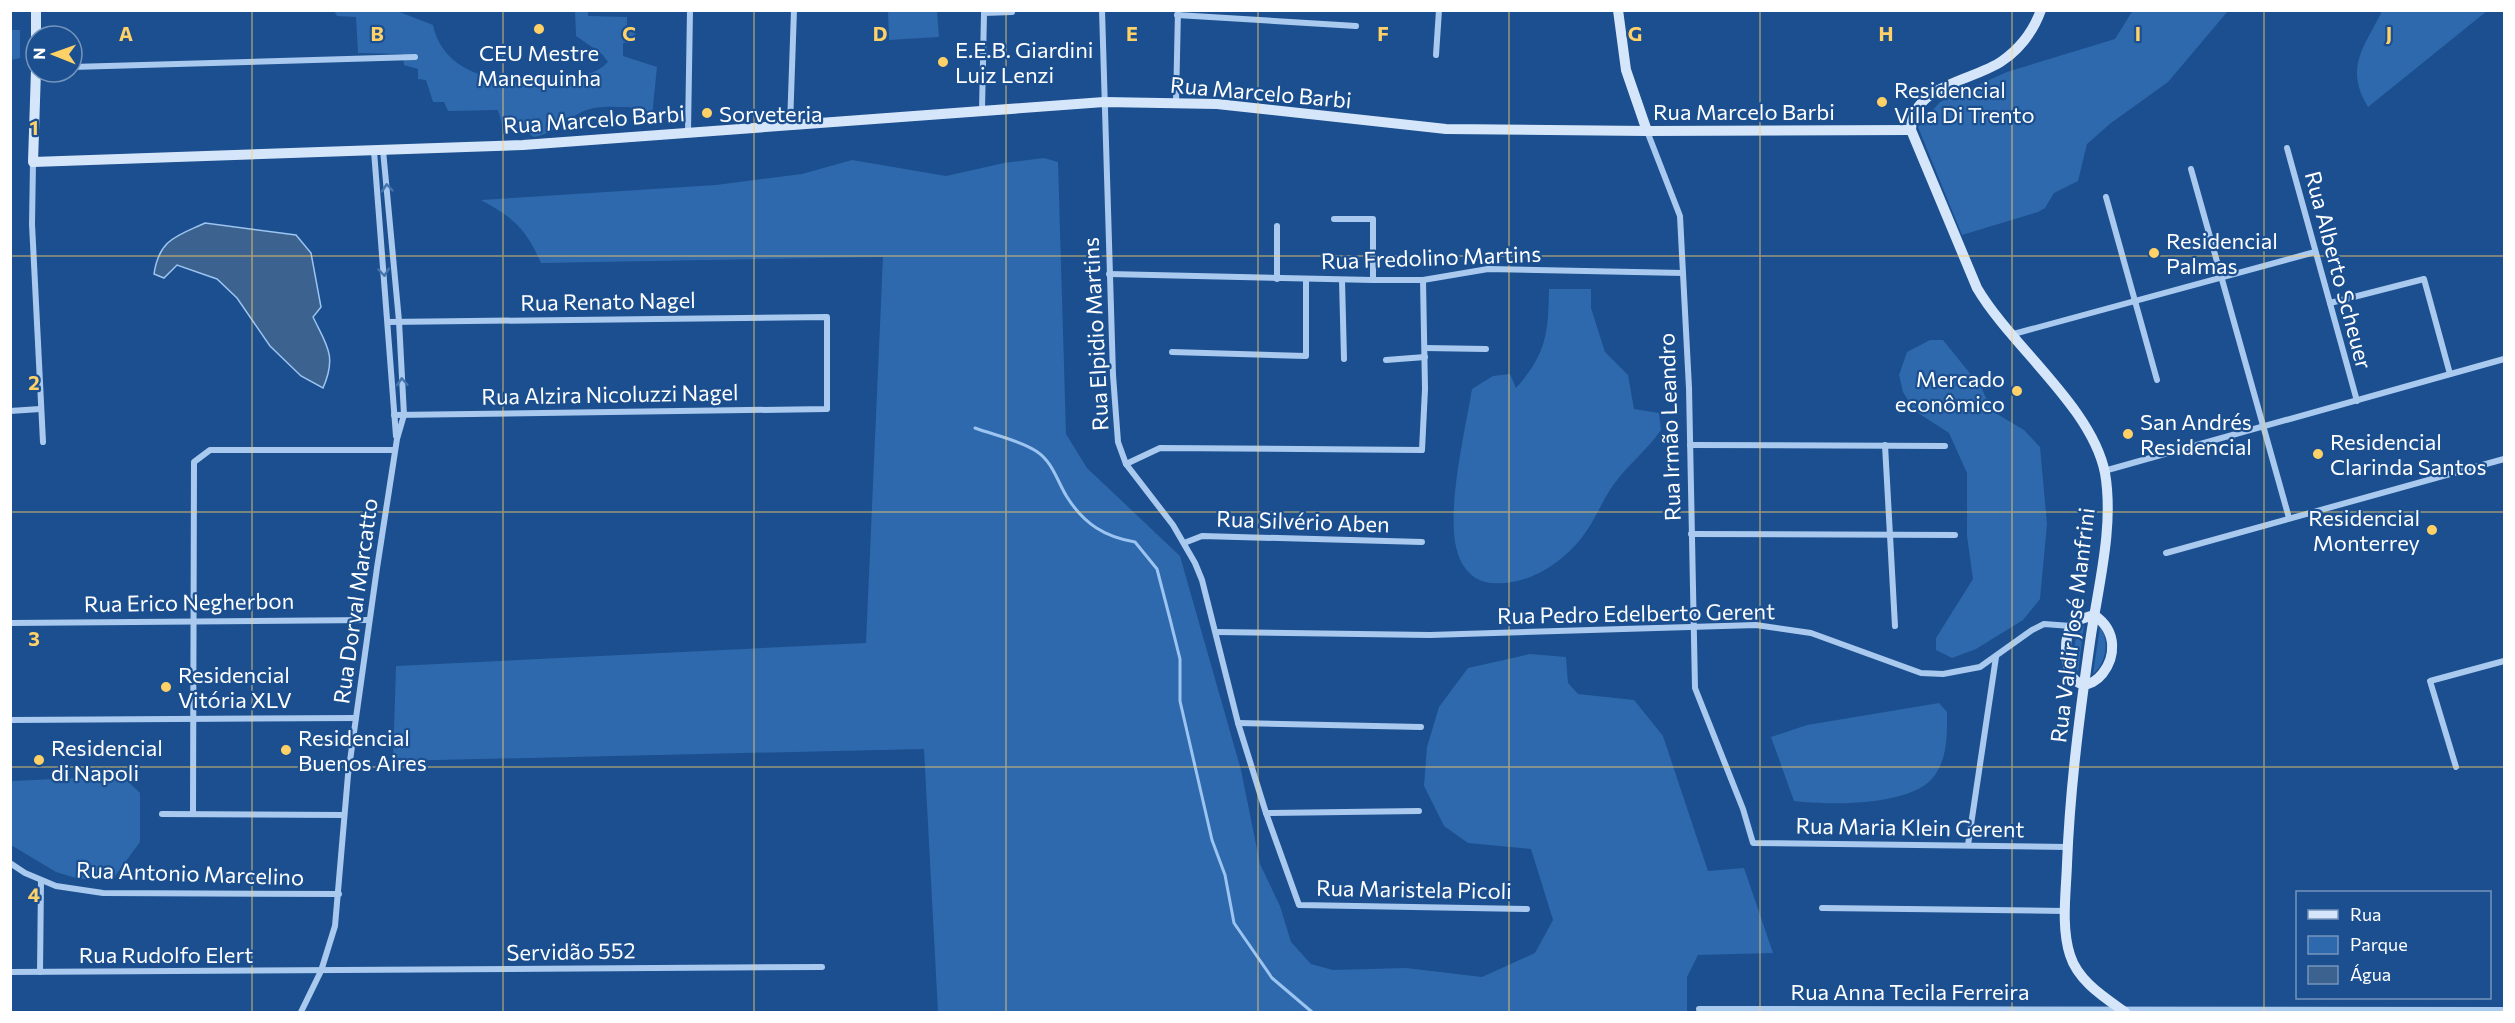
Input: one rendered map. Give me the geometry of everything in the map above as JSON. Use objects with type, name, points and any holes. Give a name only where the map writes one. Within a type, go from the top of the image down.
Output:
[{"type":"street","points":[[688,132],[690,10]]},
{"type":"street","points":[[790,125],[794,10]]},
{"type":"street","name":"Rua Elpidio Martins","points":[[1102,10],[1114,417],[1118,442],[1126,464],[1184,543],[1202,580],[1238,723],[1266,813],[1299,905]]},
{"type":"street","points":[[1436,55],[1439,10]]},
{"type":"street","name":"Rua Irmão Leandro","points":[[1618,10],[1626,70],[1680,216],[1690,445],[1695,688],[1743,809],[1753,843]]},
{"type":"street","points":[[1911,130],[1913,116],[1932,94],[1953,82],[2000,63],[2021,46],[2035,26],[2041,10]]},
{"type":"street","points":[[982,110],[984,14],[1012,12]]},
{"type":"street","points":[[1176,103],[1177,13],[1356,26]]},
{"type":"street","points":[[84,67],[416,57]]},
{"type":"street","points":[[36,84],[32,224],[43,442]]},
{"type":"street","name":"Rua Marcelo Barbi","points":[[33,162],[523,145],[1104,102],[1217,104],[1428,128],[1647,131],[1911,130]]},
{"type":"street","name":"Rua Valdir José Manfrini","points":[[1911,130],[1964,263],[1991,312],[2058,391],[2088,432],[2104,471],[2107,506],[2084,686],[2067,847],[2065,910],[2070,955],[2080,975],[2123,1011]]},
{"type":"street","name":"Rua Alberto Scheuer","points":[[2287,148],[2357,401]]},
{"type":"street","name":"Rua Dorval Marcatto","points":[[301,1012],[321,971],[334,926],[339,894],[343,815],[369,620],[395,450],[404,415],[399,321],[379,151]]},
{"type":"street","name":"Rua Dorval Marcatto","points":[[379,151],[397,440]]},
{"type":"street","points":[[2191,169],[2289,518]]},
{"type":"street","points":[[2106,196],[2157,380]]},
{"type":"street","points":[[1334,219],[1373,219],[1373,280]]},
{"type":"street","points":[[1277,226],[1277,279]]},
{"type":"street","points":[[2010,336],[2315,252]]},
{"type":"street","name":"Rua Fredolino Martins","points":[[1109,274],[1306,280],[1423,280],[1488,269],[1683,273]]},
{"type":"street","points":[[2330,303],[2424,279],[2450,374]]},
{"type":"street","points":[[1172,352],[1306,356],[1306,280]]},
{"type":"street","points":[[1342,280],[1344,359]]},
{"type":"street","points":[[1126,464],[1160,448],[1422,450],[1425,389],[1423,280]]},
{"type":"street","name":"Rua Renato Nagel","points":[[388,322],[827,317],[827,409]]},
{"type":"street","points":[[1425,348],[1486,349]]},
{"type":"street","points":[[1386,360],[1425,357]]},
{"type":"street","points":[[2104,471],[2505,359]]},
{"type":"street","points":[[10,411],[40,409]]},
{"type":"street","name":"Rua Alzira Nicoluzzi Nagel","points":[[394,416],[827,409]]},
{"type":"street","points":[[1690,445],[1945,446]]},
{"type":"street","points":[[1885,445],[1895,626]]},
{"type":"street","points":[[193,814],[194,462],[199,455],[210,450],[395,450]]},
{"type":"street","points":[[2166,553],[2505,459]]},
{"type":"street","points":[[1691,534],[1955,535]]},
{"type":"street","name":"Rua Silvério Aben","points":[[1184,543],[1202,536],[1422,542]]},
{"type":"street","points":[[2094,615],[2105,622],[2108,629],[2111,654],[2102,675],[2090,685],[2084,686],[2073,680],[2068,669],[2067,640],[2071,626],[2084,616],[2094,615]]},
{"type":"street","name":"Rua Erico Negherbon","points":[[10,623],[369,620]]},
{"type":"street","name":"Rua Pedro Edelberto Gerent","points":[[1216,632],[1430,635],[1756,625],[1811,633],[1921,673],[1961,673],[1980,667],[2044,624],[2071,626]]},
{"type":"street","points":[[1968,845],[1996,657]]},
{"type":"street","points":[[2456,767],[2430,681],[2505,661]]},
{"type":"street","points":[[10,720],[356,718]]},
{"type":"street","points":[[1238,723],[1421,727]]},
{"type":"street","points":[[1266,813],[1419,811]]},
{"type":"street","points":[[162,814],[343,815]]},
{"type":"street","name":"Rua Maria Klein Gerent","points":[[1753,843],[2067,847]]},
{"type":"street","name":"Rua Antonio Marcelino","points":[[10,863],[41,881],[72,889],[128,894],[339,894]]},
{"type":"street","points":[[40,972],[41,881]]},
{"type":"street","name":"Rua Maristela Picoli","points":[[1299,905],[1527,909]]},
{"type":"street","points":[[1822,908],[2065,910]]},
{"type":"street","name":"Servidão 552","points":[[321,971],[822,967]]},
{"type":"street","name":"Rua Rudolfo Elert","points":[[10,972],[321,971]]},
{"type":"street","name":"Rua Anna Tecila Ferreira","points":[[1699,1009],[2505,1010]]},
{"type":"green space","points":[[2133,10],[2228,11],[2168,82],[2111,123],[2087,144],[2078,181],[2054,193],[2045,208],[2038,212],[1962,235],[1918,127],[1940,102],[2007,72],[2115,39]]},
{"type":"green space","points":[[2382,10],[2487,11],[2368,107],[2361,93],[2357,69],[2363,47]]},
{"type":"green space","points":[[334,11],[397,11],[433,25],[442,47],[449,56],[467,69],[489,77],[518,82],[547,76],[587,74],[608,62],[602,54],[576,36],[575,11],[588,11],[588,16],[627,17],[627,28],[635,28],[636,41],[623,43],[623,56],[657,67],[652,116],[639,118],[630,107],[595,108],[577,114],[547,133],[534,137],[522,129],[502,124],[498,110],[448,111],[444,102],[433,102],[426,80],[418,79],[418,69],[404,65],[403,54],[358,53],[356,17],[337,16]]},
{"type":"green space","points":[[888,11],[937,11],[939,37],[889,40]]},
{"type":"green space","points":[[11,30],[20,30],[20,58],[11,60]]},
{"type":"green space","points":[[1044,158],[1058,162],[1066,434],[1087,468],[1180,556],[1241,770],[1260,864],[1280,906],[1291,942],[1311,964],[1333,970],[1406,968],[1482,977],[1535,953],[1553,920],[1531,849],[1468,843],[1444,826],[1424,786],[1427,747],[1439,707],[1468,668],[1530,654],[1566,657],[1568,683],[1578,694],[1634,700],[1663,736],[1708,871],[1744,868],[1773,953],[1698,955],[1687,977],[1687,1012],[938,1012],[924,749],[393,761],[396,666],[866,643],[883,257],[541,263],[530,241],[517,225],[502,212],[481,200],[716,185],[802,174],[852,160],[946,176],[1004,163]]},
{"type":"green space","points":[[1549,289],[1591,289],[1591,308],[1605,352],[1628,375],[1634,409],[1659,413],[1661,430],[1614,484],[1583,536],[1561,559],[1549,568],[1521,580],[1506,583],[1484,582],[1472,575],[1460,560],[1454,530],[1455,491],[1472,389],[1493,376],[1510,374],[1516,388],[1526,376],[1544,342],[1548,319]]},
{"type":"green space","points":[[1930,340],[1943,340],[1981,387],[1992,411],[2024,430],[2040,447],[2047,524],[2040,599],[2023,620],[1976,649],[1952,658],[1936,650],[1936,638],[1973,579],[1967,536],[1967,473],[1949,433],[1915,411],[1903,392],[1899,375],[1907,352]]},
{"type":"green space","points":[[2084,625],[2078,672],[2074,648],[2077,636]]},
{"type":"green space","points":[[2100,627],[2105,639],[2105,652],[2101,664],[2093,674]]},
{"type":"green space","points":[[1939,703],[1947,712],[1945,752],[1935,775],[1924,785],[1909,793],[1869,801],[1827,803],[1794,801],[1771,737],[1807,725]]},
{"type":"green space","points":[[122,776],[140,793],[140,842],[112,880],[79,879],[56,872],[11,845],[11,781]]},
{"type":"water","points":[[205,223],[296,235],[311,253],[321,307],[313,317],[326,344],[330,359],[323,388],[301,376],[270,346],[237,298],[217,279],[177,265],[164,278],[154,274],[160,253],[171,240]]},
{"type":"waterway","points":[[975,428],[1022,444],[1042,455],[1051,466],[1067,497],[1088,522],[1114,537],[1135,542],[1157,569],[1180,659],[1180,701],[1212,840],[1225,875],[1234,923],[1272,978],[1312,1012]]},
{"type":"place","name":"CEU Mestre Manequinha","points":[[539,29]]},
{"type":"place","name":"E.E.B. Giardini Luiz Lenzi","points":[[943,62]]},
{"type":"place","name":"Residencial Villa Di Trento","points":[[1882,102]]},
{"type":"place","name":"Sorveteria","points":[[707,113]]},
{"type":"place","name":"Residencial Palmas","points":[[2154,253]]},
{"type":"place","name":"Mercado econômico","points":[[2017,391]]},
{"type":"place","name":"San Andrés Residencial","points":[[2128,434]]},
{"type":"place","name":"Residencial Clarinda Santos","points":[[2318,454]]},
{"type":"place","name":"Residencial Monterrey","points":[[2432,530]]},
{"type":"place","name":"Residencial Vitória XLV","points":[[166,687]]},
{"type":"place","name":"Residencial Buenos Aires","points":[[286,750]]},
{"type":"place","name":"Residencial di Napoli","points":[[39,760]]}]
